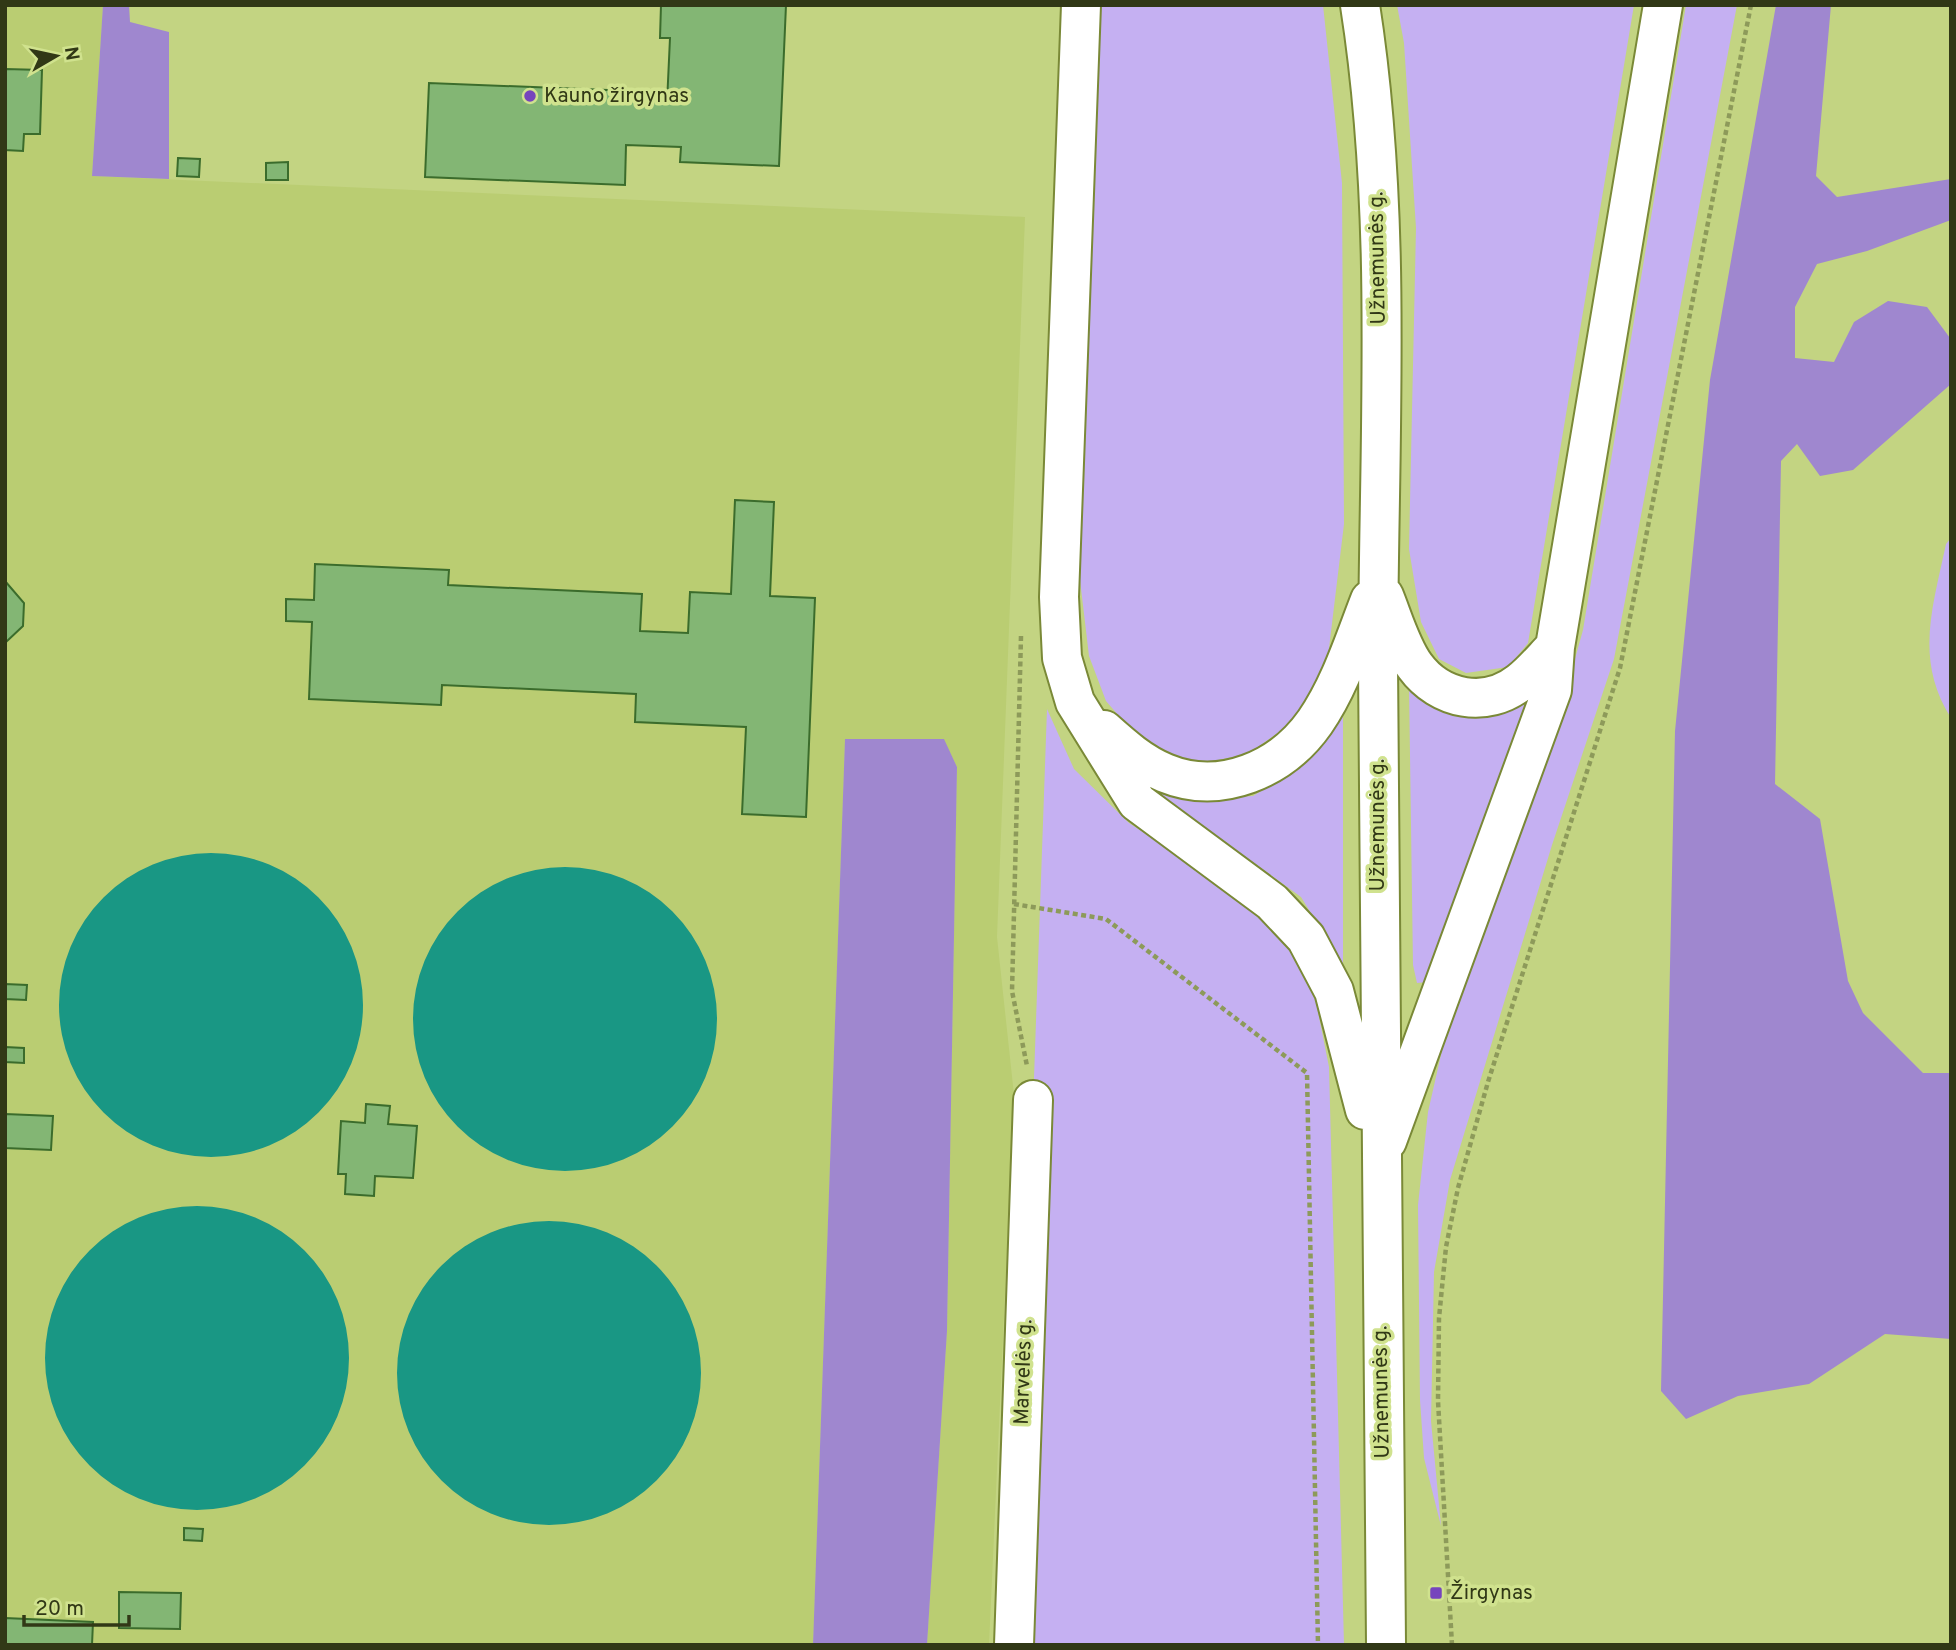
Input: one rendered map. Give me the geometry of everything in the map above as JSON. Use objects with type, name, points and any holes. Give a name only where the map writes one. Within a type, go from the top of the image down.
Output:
[{"type":"main road","points":[[1081,5],[1059,597],[1062,658],[1075,702],[1137,802],[1272,902],[1306,938],[1334,991],[1379,1163]]},
{"type":"main road","name":"Užnemunės g.","points":[[1360,5],[1376,158],[1381,284],[1378,582],[1379,1163],[1386,1645]]},
{"type":"main road","points":[[1379,1163],[1552,691],[1555,647],[1663,5]]},
{"type":"main road","points":[[1075,702],[1131,755],[1166,774],[1203,781],[1240,778],[1273,765],[1295,747],[1316,721],[1337,681],[1378,582]]},
{"type":"main road","points":[[1378,582],[1414,665],[1440,692],[1467,698],[1495,695],[1520,683],[1555,647]]},
{"type":"main road","name":"Marvelės g.","points":[[1014,1645],[1033,1100]]},
{"type":"path","points":[[1452,1645],[1438,1401],[1438,1318],[1446,1247],[1458,1188],[1488,1082],[1620,668],[1751,5]]},
{"type":"path","points":[[1014,904],[1106,919],[1307,1073],[1318,1645]]},
{"type":"shaded area","points":[[5,5],[103,5],[92,176],[1025,217],[997,937],[1014,1095],[989,1645],[927,1645],[947,1331],[957,767],[943,739],[845,740],[813,1645],[5,1645]]},
{"type":"shaded area","points":[[103,5],[129,5],[130,22],[169,32],[169,179],[92,176]]},
{"type":"shaded area","points":[[1099,5],[1323,5],[1342,183],[1344,524],[1326,673],[1296,720],[1248,754],[1203,763],[1166,753],[1131,730],[1106,701],[1089,656],[1080,580]]},
{"type":"shaded area","points":[[1397,5],[1634,5],[1528,643],[1508,667],[1466,673],[1439,659],[1421,622],[1409,549],[1416,228],[1404,43]]},
{"type":"shaded area","points":[[1686,5],[1737,5],[1614,659],[1552,845],[1450,1180],[1434,1272],[1431,1421],[1441,1526],[1424,1458],[1420,1400],[1418,1205],[1428,1112],[1451,1011],[1559,716],[1583,630]]},
{"type":"shaded area","points":[[1776,5],[1831,5],[1816,176],[1837,197],[1951,179],[1951,220],[1867,251],[1817,264],[1795,307],[1795,358],[1834,362],[1854,322],[1888,301],[1927,307],[1950,338],[1951,384],[1853,470],[1820,476],[1797,444],[1781,461],[1775,784],[1820,819],[1848,981],[1863,1013],[1923,1073],[1951,1073],[1951,1339],[1885,1334],[1809,1384],[1738,1396],[1686,1419],[1661,1391],[1675,731],[1710,380]]},
{"type":"shaded area","points":[[1951,538],[1951,718],[1933,675],[1930,632],[1946,544]]},
{"type":"shaded area","points":[[1409,685],[1450,712],[1463,716],[1490,717],[1522,702],[1529,710],[1428,982],[1417,983],[1413,965]]},
{"type":"shaded area","points":[[1047,709],[1074,769],[1129,823],[1226,886],[1276,926],[1314,992],[1329,1067],[1344,1645],[1014,1645]]},
{"type":"shaded area","points":[[1343,713],[1343,965],[1301,897],[1148,786],[1202,799],[1253,796],[1297,769]]},
{"type":"shaded area","points":[[845,739],[944,739],[957,767],[947,1331],[927,1645],[813,1645]]},
{"type":"water","points":[[196,853],[226,853],[255,859],[283,871],[308,887],[329,908],[345,933],[357,961],[363,1020],[352,1063],[338,1090],[319,1113],[296,1132],[269,1146],[226,1157],[196,1157],[167,1151],[139,1139],[114,1123],[93,1102],[77,1077],[65,1049],[59,1020],[59,990],[65,961],[77,933],[93,908],[114,887],[139,871],[167,859]]},
{"type":"water","points":[[565,867],[595,870],[623,879],[649,893],[672,912],[691,935],[705,961],[714,989],[717,1019],[714,1049],[705,1077],[691,1103],[672,1126],[649,1145],[623,1159],[595,1168],[565,1171],[535,1168],[507,1159],[481,1145],[458,1126],[439,1103],[425,1077],[416,1049],[413,1019],[416,989],[425,961],[439,935],[458,912],[481,893],[507,879],[535,870]]},
{"type":"water","points":[[197,1206],[227,1209],[255,1218],[281,1232],[304,1251],[323,1274],[337,1300],[346,1328],[349,1358],[346,1388],[337,1416],[323,1442],[304,1465],[281,1484],[255,1498],[227,1507],[197,1510],[167,1507],[139,1498],[113,1484],[90,1465],[71,1442],[57,1416],[48,1388],[45,1358],[48,1328],[57,1300],[71,1274],[90,1251],[113,1232],[139,1218],[167,1209]]},
{"type":"water","points":[[549,1221],[579,1224],[607,1233],[633,1247],[656,1266],[675,1289],[689,1315],[698,1343],[701,1373],[698,1403],[689,1431],[675,1457],[656,1480],[633,1499],[607,1513],[579,1522],[549,1525],[519,1522],[491,1513],[465,1499],[442,1480],[423,1457],[409,1431],[400,1403],[397,1373],[400,1343],[409,1315],[423,1289],[442,1266],[465,1247],[491,1233],[519,1224]]},
{"type":"building","name":"Kauno žirgynas","points":[[661,5],[786,5],[779,166],[680,162],[681,147],[626,145],[625,185],[425,177],[429,83],[632,91],[631,101],[667,103],[670,38],[660,38]]},
{"type":"building","points":[[5,69],[42,70],[40,134],[24,134],[23,151],[5,150]]},
{"type":"building","points":[[178,158],[200,159],[199,177],[177,176]]},
{"type":"building","points":[[288,162],[288,180],[266,180],[266,163]]},
{"type":"building","points":[[735,500],[774,502],[770,596],[815,598],[806,817],[742,814],[746,727],[635,722],[636,694],[442,685],[441,705],[309,699],[312,622],[286,621],[286,599],[314,600],[315,564],[449,570],[448,585],[642,594],[640,631],[688,633],[690,592],[731,594]]},
{"type":"building","points":[[5,581],[24,603],[23,626],[5,643]]},
{"type":"building","points":[[5,984],[27,985],[26,1000],[5,999]]},
{"type":"building","points":[[5,1047],[24,1048],[24,1063],[5,1062]]},
{"type":"building","points":[[366,1104],[390,1106],[388,1124],[417,1126],[413,1178],[375,1176],[374,1196],[345,1194],[346,1174],[338,1174],[341,1121],[365,1123]]},
{"type":"building","points":[[5,1114],[53,1116],[51,1150],[5,1148]]},
{"type":"building","points":[[184,1528],[203,1529],[202,1541],[184,1540]]},
{"type":"building","points":[[119,1592],[181,1593],[180,1629],[119,1628]]},
{"type":"building","points":[[5,1618],[93,1622],[92,1645],[5,1645]]},
{"type":"place","name":"Kauno žirgynas","points":[[530,96]]},
{"type":"place","name":"Žirgynas","points":[[1436,1593]]}]
